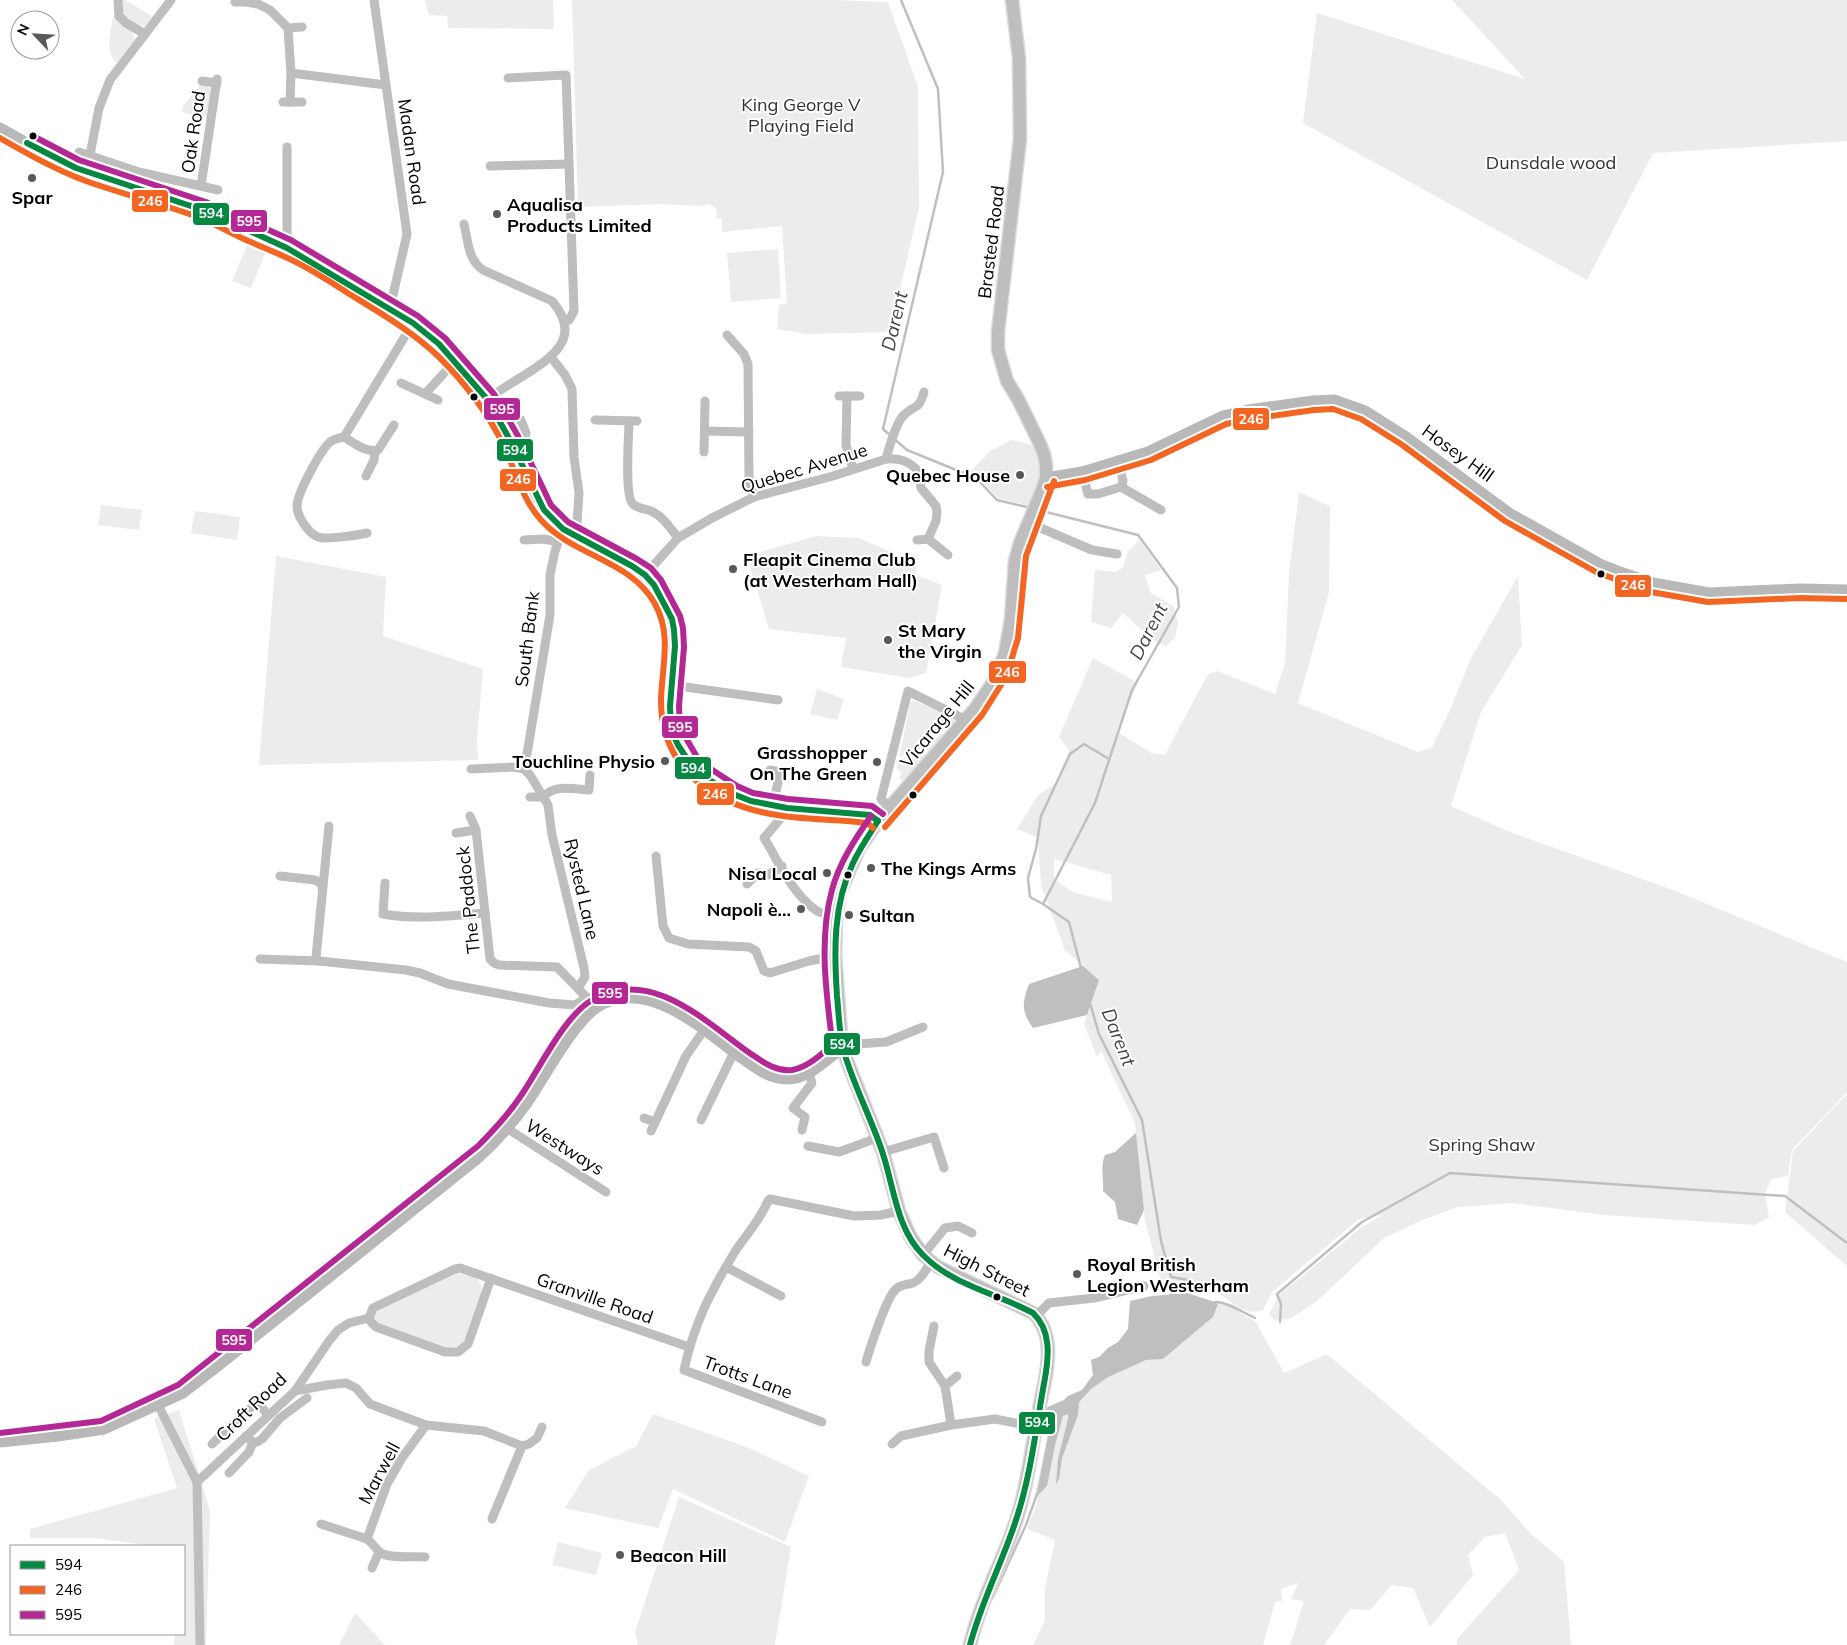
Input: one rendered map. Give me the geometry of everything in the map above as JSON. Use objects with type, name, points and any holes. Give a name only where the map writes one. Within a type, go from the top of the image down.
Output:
[{"type":"main road","name":"Brasted Road","points":[[1012,0],[1019,58],[1020,139],[998,332],[998,350],[1007,381],[1018,399],[1044,454],[1046,478]]},
{"type":"main road","points":[[0,128],[76,168],[203,210],[287,248],[413,323],[439,344],[487,399],[499,418],[544,510],[563,529],[645,575],[659,593],[672,619],[675,646],[671,685],[671,730],[686,759],[706,778],[733,794],[751,801],[787,808],[866,814],[878,821]]},
{"type":"main road","name":"Hosey Hill","points":[[1046,478],[1082,472],[1148,452],[1224,416],[1248,410],[1334,400],[1365,411],[1406,436],[1509,512],[1575,551],[1623,573],[1653,583],[1709,594],[1800,589],[1847,590]]},
{"type":"main road","name":"Vicarage Hill","points":[[836,916],[840,892],[859,849],[878,821],[966,720],[992,684],[1004,659],[1011,619],[1015,561],[1020,542],[1046,478]]},
{"type":"main road","name":"High Street","points":[[836,916],[835,956],[842,1046],[883,1152],[899,1211],[910,1236],[927,1258],[950,1273],[1036,1316],[1045,1331],[1048,1353],[1036,1427],[1016,1522],[981,1604],[970,1645]]},
{"type":"main road","points":[[0,1442],[58,1436],[104,1428],[183,1393],[470,1165],[508,1129],[573,1034],[597,1008],[621,998],[633,997],[667,1007],[704,1030],[768,1076],[788,1079],[802,1076],[842,1046]]},
{"type":"street","points":[[118,0],[119,16],[126,23],[145,34]]},
{"type":"street","points":[[90,155],[99,108],[105,91],[119,67],[171,0]]},
{"type":"street","name":"Madan Road","points":[[374,0],[407,234],[390,308]]},
{"type":"street","points":[[234,2],[258,4],[270,10],[288,28],[291,73],[287,102],[302,102]]},
{"type":"street","points":[[288,28],[302,26]]},
{"type":"street","points":[[291,73],[386,86]]},
{"type":"street","points":[[508,78],[566,75],[574,311],[569,320],[564,322]]},
{"type":"street","name":"Oak Road","points":[[201,186],[217,81],[202,81]]},
{"type":"street","points":[[287,147],[287,248]]},
{"type":"street","points":[[79,152],[139,172],[218,190]]},
{"type":"street","points":[[490,166],[569,164]]},
{"type":"street","points":[[135,188],[139,172]]},
{"type":"street","points":[[464,224],[474,264],[482,270],[552,301],[560,310],[564,322],[564,336],[559,348],[551,357],[487,399]]},
{"type":"street","points":[[367,533],[324,538],[316,537],[299,517],[298,499],[318,458],[330,442],[344,437],[413,323]]},
{"type":"street","points":[[727,335],[744,354],[748,364],[750,481],[754,497]]},
{"type":"street","points":[[551,357],[565,375],[572,389],[574,457],[579,493],[576,537]]},
{"type":"street","points":[[425,394],[455,361]]},
{"type":"street","points":[[401,383],[438,400]]},
{"type":"street","points":[[886,459],[890,444],[903,415],[920,405],[924,392]]},
{"type":"street","points":[[853,469],[846,445],[843,396],[860,396]]},
{"type":"street","points":[[704,452],[705,401]]},
{"type":"street","points":[[499,418],[521,420],[526,433],[520,460]]},
{"type":"street","points":[[595,420],[633,421],[628,487],[629,498],[634,505],[660,516],[678,538]]},
{"type":"street","points":[[366,476],[374,460],[375,451],[378,450],[394,425]]},
{"type":"street","points":[[705,431],[749,432]]},
{"type":"street","points":[[344,437],[364,448],[375,451]]},
{"type":"street","name":"Quebec Avenue","points":[[645,575],[678,538],[754,497],[816,482],[886,459],[896,458],[906,461],[918,471],[921,488],[936,506],[937,512],[936,521],[928,538]]},
{"type":"street","points":[[1118,460],[1123,481],[1121,487]]},
{"type":"street","points":[[1082,472],[1088,494],[1098,494],[1121,487],[1161,510]]},
{"type":"street","points":[[1029,523],[1092,550],[1117,554]]},
{"type":"street","name":"South Bank","points":[[527,754],[550,616],[550,575],[563,529]]},
{"type":"street","points":[[917,540],[928,538],[948,555]]},
{"type":"street","points":[[524,540],[544,539],[558,542]]},
{"type":"street","points":[[671,685],[778,700]]},
{"type":"street","points":[[890,808],[881,799],[908,691],[966,720]]},
{"type":"street","name":"Rysted Lane","points":[[471,769],[524,769],[530,775],[548,805],[552,835],[584,968],[584,977],[578,988]]},
{"type":"street","points":[[770,770],[780,772],[774,806]]},
{"type":"street","points":[[530,797],[543,797],[550,790],[556,789],[590,790],[590,775]]},
{"type":"street","points":[[787,808],[787,811],[764,838],[782,866],[789,882],[816,910],[836,916]]},
{"type":"street","name":"The Paddock","points":[[470,816],[476,830],[490,959],[494,963],[557,966],[597,1008]]},
{"type":"street","points":[[319,961],[316,957],[329,826]]},
{"type":"street","name":"The Paddock","points":[[456,833],[476,830]]},
{"type":"street","points":[[656,856],[663,926],[669,938],[688,944],[749,947],[756,951],[764,971],[770,973],[809,960],[835,956]]},
{"type":"street","points":[[747,884],[758,873],[768,875],[782,866]]},
{"type":"street","points":[[280,876],[316,880],[322,884],[322,888]]},
{"type":"street","points":[[384,883],[383,914],[426,918],[485,913]]},
{"type":"street","points":[[260,959],[319,961],[406,970],[420,973],[448,984],[556,1004],[575,1005],[587,998]]},
{"type":"street","points":[[842,1046],[886,1042],[923,1027]]},
{"type":"street","points":[[651,1131],[686,1056],[704,1030]]},
{"type":"street","points":[[701,1120],[734,1052]]},
{"type":"street","points":[[802,1130],[805,1117],[793,1108],[812,1083],[808,1073]]},
{"type":"street","points":[[644,1118],[655,1122]]},
{"type":"street","name":"Westways","points":[[508,1129],[606,1192]]},
{"type":"street","points":[[883,1152],[934,1137],[944,1168]]},
{"type":"street","points":[[808,1146],[839,1152],[877,1138]]},
{"type":"street","points":[[689,1347],[699,1317],[726,1267],[757,1222],[770,1199],[854,1216],[869,1216],[899,1211]]},
{"type":"street","points":[[866,1362],[871,1343],[895,1290],[920,1278],[927,1258],[941,1231],[945,1228],[958,1226],[972,1233]]},
{"type":"street","points":[[726,1267],[781,1296]]},
{"type":"street","name":"Granville Road","points":[[369,1318],[373,1308],[455,1269],[464,1269],[689,1347]]},
{"type":"street","points":[[369,1318],[376,1327],[445,1352],[458,1352],[468,1344],[491,1278]]},
{"type":"street","points":[[1036,1316],[1049,1303],[1055,1301],[1094,1298],[1144,1286]]},
{"type":"street","name":"Croft Road","points":[[197,1482],[250,1439],[268,1415],[295,1392],[338,1330],[348,1323],[369,1318]]},
{"type":"street","points":[[934,1326],[929,1350],[929,1362],[945,1386],[951,1425]]},
{"type":"street","name":"Trotts Lane","points":[[689,1347],[684,1370],[822,1422]]},
{"type":"street","points":[[945,1386],[957,1376]]},
{"type":"street","points":[[295,1392],[346,1383],[356,1388],[370,1404],[426,1425],[484,1431],[522,1446],[538,1438],[542,1427]]},
{"type":"street","points":[[229,1473],[249,1452],[250,1439],[257,1442],[262,1439],[280,1418],[307,1398]]},
{"type":"street","points":[[212,1444],[257,1402],[268,1415]]},
{"type":"street","points":[[158,1405],[197,1482],[200,1645]]},
{"type":"street","points":[[892,1444],[901,1436],[951,1425],[994,1419],[1036,1427]]},
{"type":"street","name":"Marwell","points":[[366,1539],[387,1484],[402,1458],[426,1425]]},
{"type":"street","points":[[492,1519],[522,1446]]},
{"type":"street","points":[[321,1524],[366,1539],[373,1543],[379,1552],[387,1556],[424,1557]]},
{"type":"street","points":[[372,1568],[379,1552]]},
{"type":"green space","points":[[122,0],[152,16],[145,26],[129,21],[124,17],[122,14]]},
{"type":"green space","points":[[425,0],[553,0],[554,29],[448,28],[447,16],[429,15]]},
{"type":"green space","name":"King George V Playing Field","points":[[572,0],[834,0],[888,2],[918,87],[919,208],[890,332],[807,334],[777,329],[779,305],[787,303],[782,226],[722,232],[722,219],[716,218],[717,210],[710,204],[699,206],[662,204],[578,207]]},
{"type":"green space","name":"Dunsdale wood","points":[[1452,0],[1847,0],[1847,141],[1653,153],[1587,280],[1303,123],[1317,13],[1525,79]]},
{"type":"green space","points":[[115,15],[131,30],[135,40],[117,63],[109,48],[113,17]]},
{"type":"green space","points":[[200,85],[208,86],[211,89],[207,117],[184,113],[182,110],[183,106]]},
{"type":"green space","points":[[248,243],[266,251],[251,288],[232,281]]},
{"type":"green space","points":[[778,249],[781,298],[731,302],[727,253]]},
{"type":"green space","points":[[1012,440],[1037,446],[1039,477],[1030,506],[998,498],[971,471],[990,451]]},
{"type":"green space","name":"Spring Shaw","points":[[1299,492],[1330,506],[1329,592],[1298,703],[1418,752],[1432,747],[1450,710],[1471,658],[1518,576],[1522,645],[1481,712],[1451,806],[1510,832],[1673,890],[1847,962],[1847,1092],[1792,1150],[1788,1176],[1771,1179],[1765,1193],[1769,1217],[1755,1225],[1604,1215],[1512,1203],[1458,1207],[1425,1219],[1384,1238],[1317,1301],[1290,1319],[1275,1320],[1269,1315],[1279,1295],[1363,1226],[1383,1215],[1359,1219],[1272,1292],[1263,1310],[1256,1312],[1248,1311],[1204,1286],[1170,1280],[1162,1285],[1145,1221],[1135,1123],[1101,1051],[1097,1057],[1084,1024],[1099,980],[1065,950],[1041,885],[1038,838],[1017,829],[1038,795],[1058,782],[1069,750],[1059,737],[1093,658],[1138,683],[1116,731],[1152,753],[1165,755],[1209,674],[1218,671],[1275,694],[1285,663],[1289,574]],"holes":[[[1054,859],[1111,875],[1112,902],[1072,892],[1054,879]]]},
{"type":"green space","points":[[101,505],[142,510],[139,530],[98,525]]},
{"type":"green space","points":[[195,511],[240,517],[237,540],[191,533]]},
{"type":"green space","points":[[816,536],[859,538],[889,551],[917,567],[915,575],[942,585],[926,673],[909,678],[841,667],[846,638],[769,629],[747,556]]},
{"type":"green space","points":[[1139,540],[1161,570],[1145,575],[1151,593],[1173,606],[1178,622],[1175,637],[1166,646],[1151,639],[1123,613],[1111,628],[1091,622],[1095,570],[1116,572],[1124,566],[1127,553]]},
{"type":"green space","points":[[276,556],[386,577],[383,636],[483,669],[477,739],[478,760],[259,765]]},
{"type":"green space","points":[[817,689],[844,699],[837,720],[810,714]]},
{"type":"green space","points":[[913,700],[956,719],[955,723],[899,758],[910,704]]},
{"type":"green space","points":[[950,729],[929,753],[926,750],[923,752],[927,756],[907,782],[899,778],[901,774],[896,769],[899,761]]},
{"type":"green space","points":[[1847,1094],[1847,1266],[1785,1212],[1793,1151]]},
{"type":"green space","points":[[456,1273],[477,1278],[481,1285],[482,1293],[464,1341],[459,1346],[448,1349],[377,1324],[374,1319],[375,1314],[382,1308]]},
{"type":"green space","points":[[1218,1304],[1228,1305],[1256,1322],[1284,1373],[1327,1354],[1501,1500],[1530,1533],[1564,1562],[1571,1645],[1457,1645],[1457,1639],[1519,1570],[1505,1533],[1485,1537],[1468,1555],[1473,1575],[1430,1627],[1413,1588],[1392,1585],[1370,1610],[1350,1609],[1324,1645],[1290,1645],[1304,1601],[1291,1599],[1298,1583],[1281,1589],[1282,1601],[1275,1602],[1263,1645],[1033,1645],[1045,1620],[1045,1588],[1055,1540],[1027,1529],[1038,1500],[1035,1495],[1051,1420],[1049,1412],[1043,1409],[1082,1390],[1093,1375],[1111,1375],[1146,1360],[1163,1359],[1213,1317]]},
{"type":"green space","points":[[179,1410],[210,1511],[206,1645],[174,1645],[175,1635],[185,1635],[185,1545],[146,1545],[95,1538],[30,1538],[30,1529],[177,1488],[154,1419]]},
{"type":"green space","points":[[653,1414],[749,1448],[809,1476],[785,1542],[673,1489],[658,1528],[565,1508],[589,1470],[636,1446]]},
{"type":"green space","points":[[679,1497],[791,1547],[775,1645],[638,1645],[635,1632]]},
{"type":"green space","points":[[558,1542],[602,1553],[596,1575],[552,1565]]},
{"type":"green space","points":[[355,1613],[385,1645],[339,1645]]},
{"type":"shaded area","points":[[1083,966],[1099,980],[1087,1015],[1033,1028],[1026,1017],[1024,1007],[1029,984]]},
{"type":"shaded area","points":[[1136,1133],[1144,1210],[1137,1225],[1118,1219],[1115,1202],[1103,1191],[1102,1168],[1105,1155],[1115,1152]]},
{"type":"shaded area","points":[[1187,1293],[1218,1304],[1213,1317],[1163,1359],[1146,1360],[1108,1377],[1091,1389],[1079,1402],[1078,1415],[1062,1458],[1059,1479],[1056,1484],[1058,1459],[1068,1414],[1063,1416],[1047,1486],[1036,1497],[1051,1420],[1049,1412],[1043,1409],[1082,1390],[1093,1375],[1091,1360],[1099,1357],[1118,1342],[1128,1329],[1130,1301],[1152,1296]]},
{"type":"waterway","name":"Darent","points":[[901,0],[938,89],[943,172],[883,429],[907,450],[976,478],[997,500],[1031,508]]},
{"type":"waterway","name":"Darent","points":[[1038,510],[1138,535],[1177,588],[1179,607],[1132,690],[1095,803],[1043,904],[1069,922],[1081,968]]},
{"type":"waterway","points":[[1043,904],[1030,897],[1028,878],[1036,849],[1041,816],[1070,754],[1084,744],[1109,759]]},
{"type":"waterway","name":"Darent","points":[[1090,1003],[1099,1034],[1142,1120],[1161,1241],[1171,1277],[1189,1280]]},
{"type":"waterway","points":[[1280,1322],[1281,1304],[1277,1294],[1362,1222],[1450,1173],[1785,1196],[1847,1243]]},
{"type":"waterway","name":"Darent","points":[[1171,1290],[1171,1296]]},
{"type":"waterway","points":[[1215,1302],[1230,1305],[1255,1318]]},
{"type":"waterway","name":"Darent","points":[[992,1599],[1026,1525],[1037,1494]]},
{"type":"transit line","name":"595","points":[[31,135],[79,160],[206,202],[291,240],[418,316],[445,338],[494,394],[518,436],[551,505],[568,522],[637,559],[651,568],[661,580],[680,616],[683,628],[684,647],[679,706],[680,728],[700,762],[737,786],[753,793],[788,799],[872,806],[883,814]]},
{"type":"transit line","name":"246","points":[[0,138],[75,177],[201,218],[292,260],[318,274],[419,339],[449,367],[483,409],[503,444],[529,503],[541,520],[569,542],[632,577],[645,589],[655,604],[660,615],[665,639],[661,699],[663,723],[669,744],[679,762],[709,790],[728,801],[749,809],[783,816],[867,823],[873,828]]},
{"type":"transit line","name":"594","points":[[27,143],[76,168],[203,210],[287,248],[413,323],[439,344],[487,399],[510,440],[544,510],[563,529],[632,566],[645,575],[654,585],[672,619],[674,630],[675,646],[670,706],[671,730],[693,768],[733,794],[751,801],[787,808],[870,815],[878,821]]},
{"type":"transit line","name":"246","points":[[1047,487],[1085,480],[1151,460],[1226,424],[1314,410],[1333,409],[1361,419],[1401,444],[1505,521],[1596,572],[1620,581],[1651,592],[1708,602],[1800,598],[1847,599]]},
{"type":"transit line","name":"246","points":[[885,827],[982,715],[1006,677],[1018,638],[1026,556],[1054,481]]},
{"type":"transit line","name":"595","points":[[833,1049],[825,969],[825,929],[828,909],[835,880],[843,861],[853,842],[871,816]]},
{"type":"transit line","name":"594","points":[[878,821],[853,863],[846,879],[838,911],[835,945],[837,996],[841,1038],[848,1065],[882,1151],[901,1219],[914,1244],[935,1265],[961,1282],[1033,1313],[1043,1327],[1047,1343],[1046,1369],[1033,1451],[1021,1506],[970,1645]]},
{"type":"transit line","name":"595","points":[[0,1433],[101,1421],[178,1385],[478,1146],[515,1104],[572,1018],[592,1000],[614,991],[636,990],[657,994],[677,1002],[696,1014],[770,1066],[786,1070],[805,1066],[837,1041]]},
{"type":"place","name":"Spar","points":[[32,178]]},
{"type":"place","name":"Aqualisa Products Limited","points":[[497,214]]},
{"type":"place","name":"Quebec House","points":[[1020,475]]},
{"type":"place","name":"Fleapit Cinema Club (at Westerham Hall)","points":[[733,569]]},
{"type":"place","name":"St Mary the Virgin","points":[[888,640]]},
{"type":"place","name":"Touchline Physio","points":[[665,761]]},
{"type":"place","name":"Grasshopper On The Green","points":[[877,762]]},
{"type":"place","name":"The Kings Arms","points":[[871,868]]},
{"type":"place","name":"Nisa Local","points":[[827,873]]},
{"type":"place","name":"Napoli è...","points":[[801,909]]},
{"type":"place","name":"Sultan","points":[[849,915]]},
{"type":"place","name":"Royal British Legion Westerham","points":[[1077,1274]]},
{"type":"place","name":"Beacon Hill","points":[[620,1555]]}]
